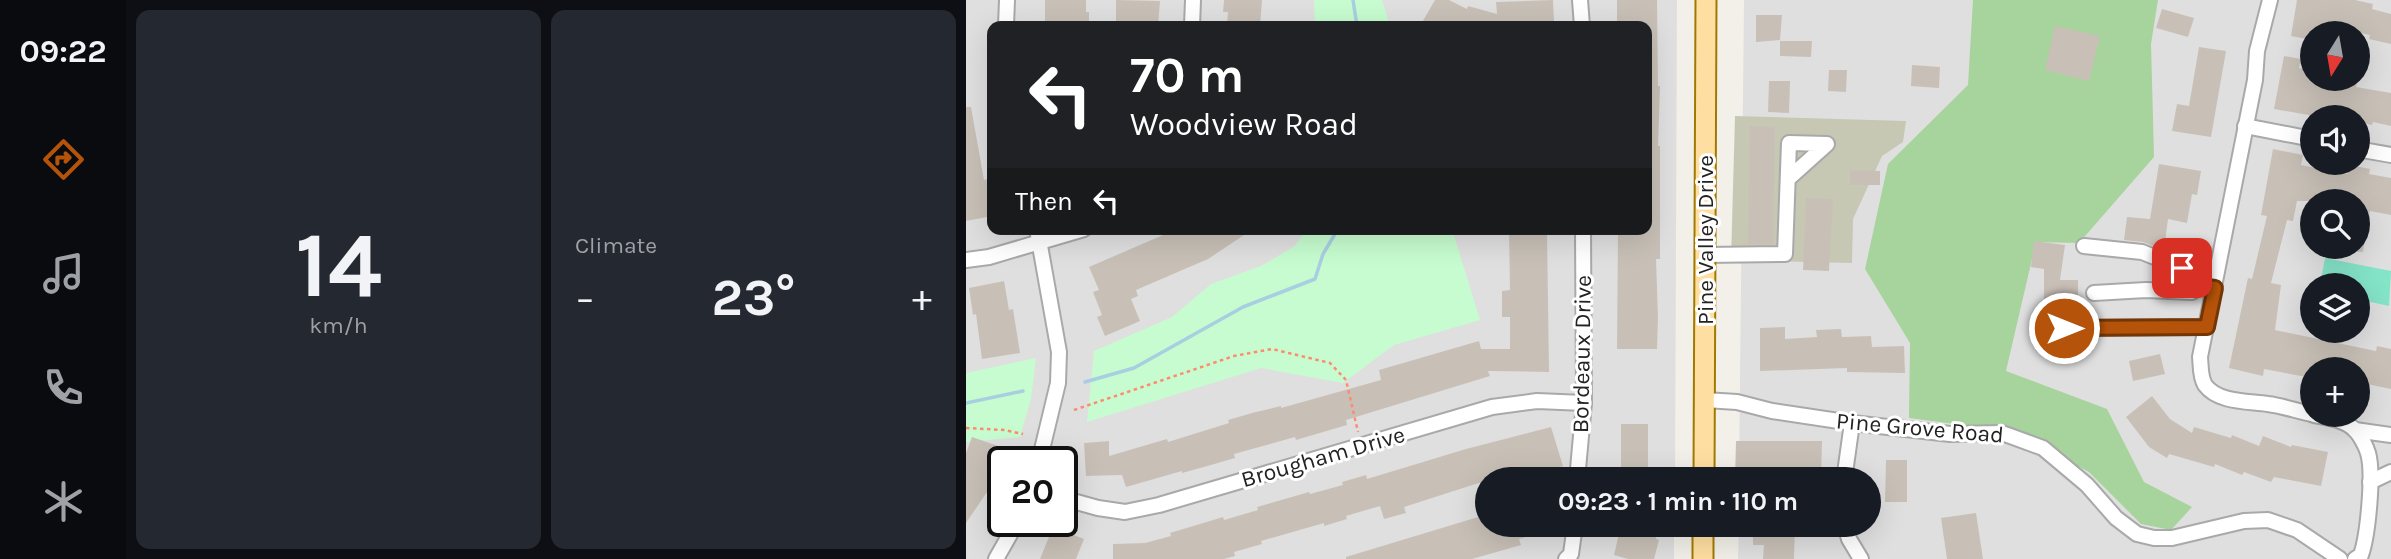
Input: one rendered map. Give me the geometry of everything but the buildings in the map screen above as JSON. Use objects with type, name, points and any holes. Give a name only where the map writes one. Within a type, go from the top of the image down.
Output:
[{"type":"main road","name":"Pine Valley Drive","points":[[1704,467],[1706,0]]},
{"type":"main road","points":[[1703,537],[1703,559]]},
{"type":"street","points":[[1006,21],[1007,0]]},
{"type":"street","points":[[1192,21],[1193,0]]},
{"type":"street","points":[[1580,0],[1582,21]]},
{"type":"street","points":[[2270,0],[2200,357],[2201,373],[2205,384],[2215,393],[2245,403],[2269,404],[2300,411]]},
{"type":"street","points":[[2245,126],[2300,137]]},
{"type":"street","points":[[2370,151],[2391,155]]},
{"type":"street","points":[[1705,255],[1784,254],[1788,179]]},
{"type":"street","name":"Bordeaux Drive","points":[[1578,467],[1584,403],[1583,235]]},
{"type":"street","points":[[966,260],[989,257],[1038,236],[1059,352],[1058,383],[1043,446]]},
{"type":"street","points":[[2084,246],[2142,252],[2182,268],[2200,286],[2215,288]]},
{"type":"street","points":[[2094,293],[2146,290],[2192,292],[2200,286]]},
{"type":"street","points":[[2064,328],[2207,327]]},
{"type":"street","name":"Pine Grove Road","points":[[1705,400],[1737,402],[1772,411],[1852,424],[1950,434],[2002,433],[2043,448],[2087,485],[2116,518],[2137,534],[2172,538],[2244,521],[2267,520],[2297,530],[2340,559]]},
{"type":"street","name":"Brougham Drive","points":[[1078,502],[1125,512],[1159,505],[1492,407],[1537,401],[1584,403]]},
{"type":"street","points":[[1846,467],[1852,424]]},
{"type":"street","points":[[2350,427],[2391,435]]},
{"type":"street","points":[[2355,430],[2368,453],[2370,481],[2365,545],[2361,555],[2355,559]]},
{"type":"street","points":[[2370,481],[2391,472]]},
{"type":"street","points":[[996,559],[1008,537]]},
{"type":"street","points":[[1566,559],[1571,554],[1573,537]]},
{"type":"street","points":[[1848,537],[1861,559]]},
{"type":"path","points":[[1074,410],[1234,356],[1272,349],[1331,363],[1346,380],[1361,447]]},
{"type":"path","points":[[966,428],[1023,434]]},
{"type":"shaded area","points":[[966,0],[1677,0],[1675,467],[1475,467],[1475,537],[1674,537],[1674,559],[966,559]]},
{"type":"shaded area","points":[[1744,0],[2391,0],[2391,559],[1738,559],[1739,537],[1881,537],[1881,467],[1739,467]]},
{"type":"shaded area","points":[[1735,116],[1906,121],[1903,142],[1882,156],[1853,219],[1852,263],[1731,260]]},
{"type":"green space","points":[[1314,0],[1382,0],[1388,21],[1315,21]]},
{"type":"green space","points":[[1973,0],[2158,0],[2151,44],[2154,157],[2079,243],[2036,242],[2006,371],[2107,409],[2144,482],[2192,507],[2171,530],[2141,524],[2089,472],[2015,432],[1909,418],[1910,343],[1865,269],[1888,164],[1968,85]]},
{"type":"green space","points":[[1303,235],[1454,235],[1480,320],[1394,345],[1343,383],[1261,368],[1087,422],[1094,351],[1172,317],[1211,284],[1261,266],[1295,246]]},
{"type":"green space","points":[[2325,259],[2391,271],[2389,306],[2370,302],[2370,273],[2322,273]]},
{"type":"green space","points":[[1036,358],[1031,399],[1020,437],[966,442],[966,373]]},
{"type":"waterway","points":[[1353,0],[1356,21]]},
{"type":"waterway","points":[[1085,382],[1134,368],[1243,307],[1315,279],[1323,254],[1334,235]]},
{"type":"waterway","points":[[966,403],[1023,391]]},
{"type":"route","points":[[2064,328],[2207,327],[2215,288],[2200,286],[2182,268]]}]
